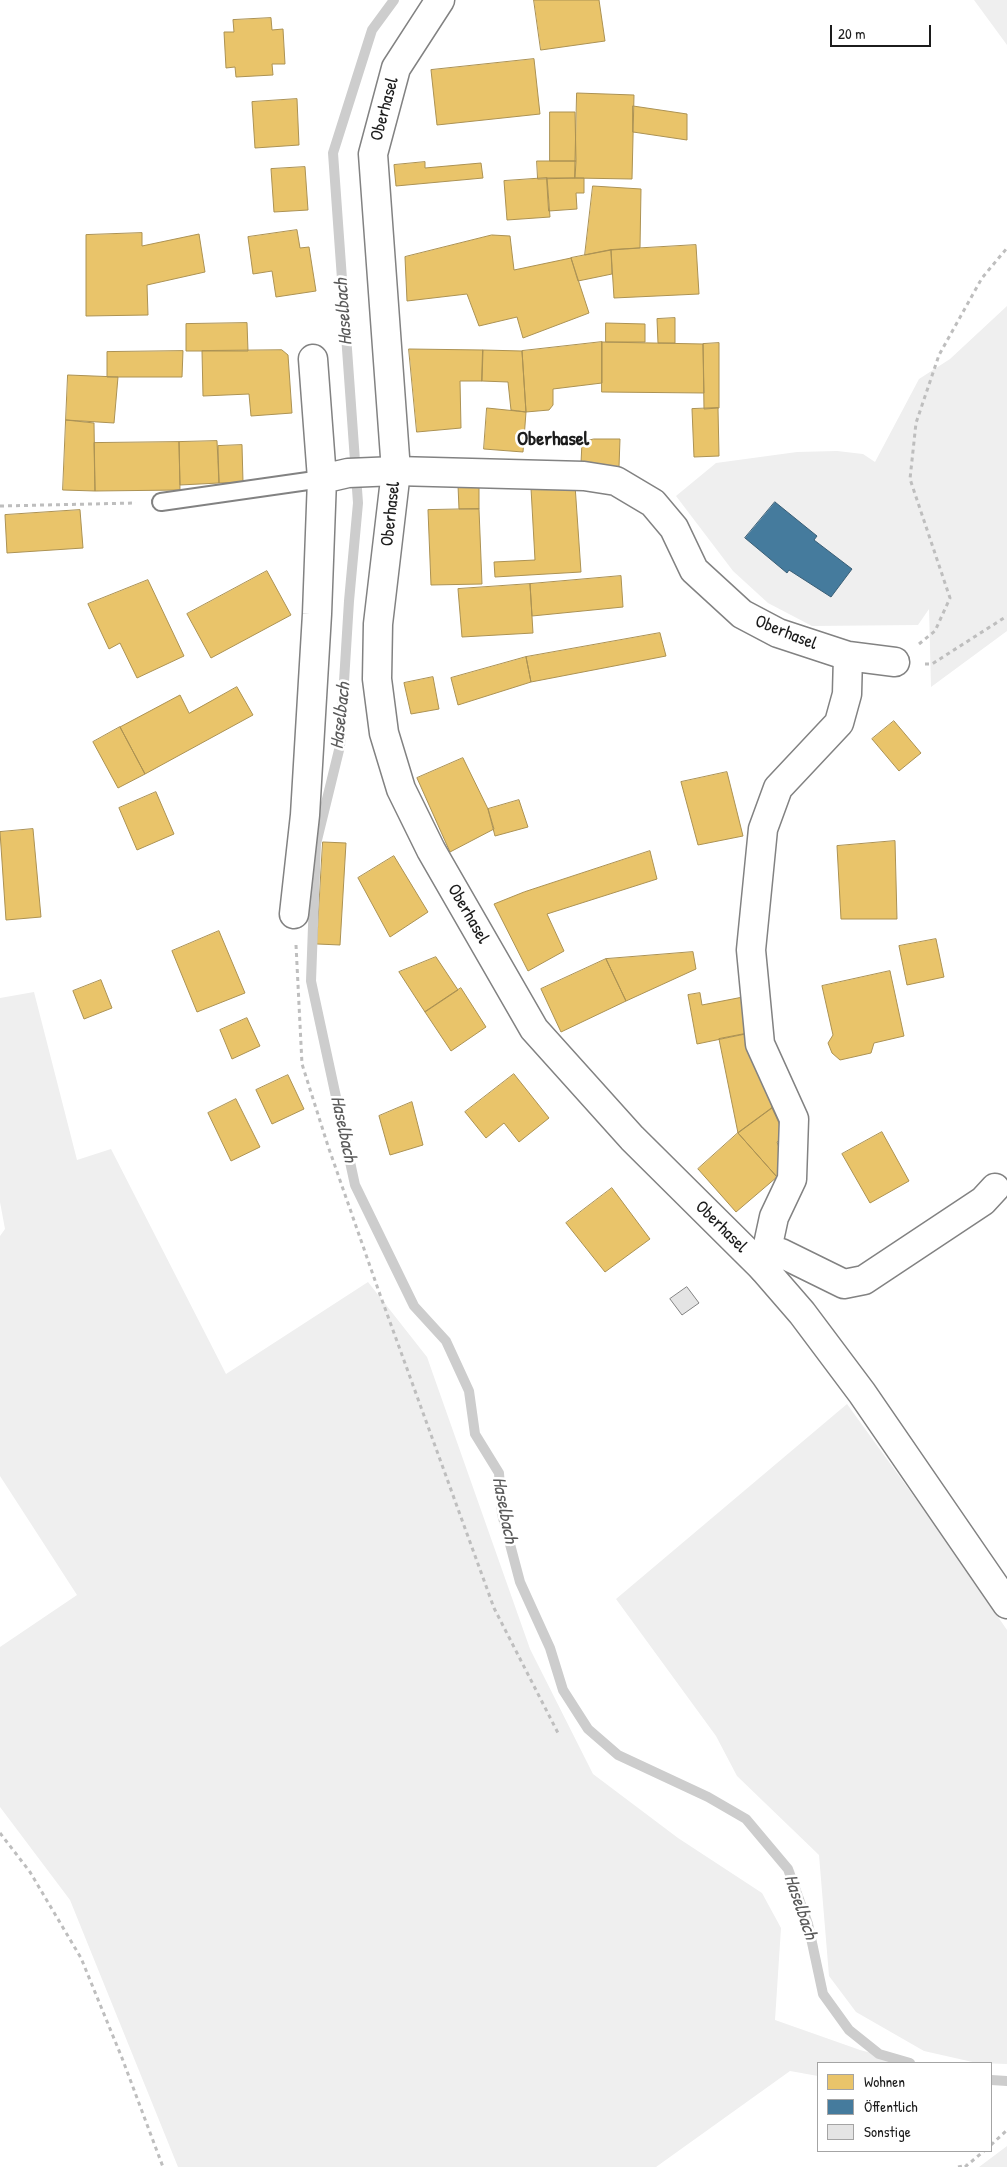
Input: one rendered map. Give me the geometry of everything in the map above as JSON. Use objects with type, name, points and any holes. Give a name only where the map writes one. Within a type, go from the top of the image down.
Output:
[{"type":"street","name":"Oberhasel","points":[[440,0],[396,68],[373,154],[373,472],[378,624],[377,679],[384,733],[402,789],[431,850],[534,1029],[632,1138],[763,1268]]},
{"type":"street","points":[[294,914],[305,815],[312,726],[322,479],[313,359]]},
{"type":"street","name":"Oberhasel","points":[[322,479],[373,472],[584,476],[616,481],[653,504],[674,528],[694,570],[742,614],[778,633],[848,656],[894,662]]},
{"type":"street","name":"Oberhasel","points":[[763,1268],[774,1218],[792,1179],[794,1120],[760,1044],[751,950],[763,829],[778,788],[839,723],[847,694],[848,656]]},
{"type":"street","name":"Oberhasel","points":[[763,1268],[781,1253],[844,1284],[864,1280],[984,1201],[995,1188]]},
{"type":"street","points":[[763,1268],[802,1313],[862,1393],[1007,1604]]},
{"type":"lane","points":[[162,502],[322,479]]},
{"type":"path","points":[[894,662],[935,631],[950,598],[910,479],[916,423],[939,355],[982,278],[1007,248]]},
{"type":"path","points":[[0,506],[162,502]]},
{"type":"path","points":[[894,662],[932,664],[1007,616]]},
{"type":"path","points":[[294,914],[302,1064],[328,1146],[378,1290],[494,1608],[558,1733]]},
{"type":"path","points":[[0,1833],[30,1872],[81,1958],[122,2058],[163,2167]]},
{"type":"path","points":[[992,2144],[1007,2130]]},
{"type":"path","points":[[965,2167],[983,2152]]},
{"type":"path","points":[[958,2167],[970,2164]]},
{"type":"shaded area","points":[[974,0],[1007,0],[1007,45]]},
{"type":"shaded area","points":[[1007,306],[1007,631],[931,687],[929,609],[918,625],[812,626],[768,603],[733,571],[676,496],[716,463],[797,452],[837,451],[863,454],[875,462],[919,379],[950,359]]},
{"type":"shaded area","points":[[34,992],[77,1160],[111,1149],[226,1374],[368,1282],[427,1357],[530,1649],[593,1774],[678,1838],[762,1893],[781,1928],[775,2020],[860,2050],[905,2062],[817,2062],[817,2076],[790,2071],[656,2167],[178,2167],[70,1900],[0,1807],[0,1647],[77,1595],[0,1476],[0,1236],[5,1229],[0,1202],[0,998]]},
{"type":"shaded area","points":[[847,1404],[947,1542],[1007,1630],[1007,2064],[973,2062],[924,2051],[856,2012],[829,1976],[819,1855],[737,1776],[716,1736],[616,1599]]},
{"type":"shaded area","points":[[1007,2146],[1007,2167],[979,2167]]},
{"type":"building: Wohnen","points":[[534,0],[599,0],[605,41],[541,50]]},
{"type":"building: Wohnen","points":[[271,18],[272,30],[283,29],[285,64],[272,64],[273,75],[236,77],[235,67],[226,68],[224,32],[234,32],[233,20]]},
{"type":"building: Wohnen","points":[[534,59],[540,114],[437,125],[431,70]]},
{"type":"building: Wohnen","points":[[577,93],[634,95],[632,179],[575,178]]},
{"type":"building: Wohnen","points":[[297,99],[299,145],[255,148],[252,102]]},
{"type":"building: Wohnen","points":[[633,106],[687,114],[687,140],[633,132]]},
{"type":"building: Wohnen","points":[[550,112],[575,112],[576,161],[550,161]]},
{"type":"building: Wohnen","points":[[537,161],[576,161],[575,178],[538,179]]},
{"type":"building: Wohnen","points":[[425,162],[425,168],[481,163],[483,178],[396,186],[394,165]]},
{"type":"building: Wohnen","points":[[305,167],[308,210],[274,212],[271,169]]},
{"type":"building: Wohnen","points":[[547,178],[550,217],[507,220],[504,181]]},
{"type":"building: Wohnen","points":[[547,178],[584,178],[584,193],[576,193],[577,209],[549,211]]},
{"type":"building: Wohnen","points":[[593,186],[641,189],[640,248],[611,250],[585,255]]},
{"type":"building: Wohnen","points":[[297,230],[300,248],[309,247],[316,291],[276,297],[272,271],[253,274],[248,237]]},
{"type":"building: Wohnen","points":[[142,233],[142,246],[199,234],[205,272],[147,285],[148,315],[86,316],[86,235]]},
{"type":"building: Wohnen","points":[[492,235],[510,236],[514,270],[571,258],[589,313],[523,338],[517,317],[479,326],[467,294],[407,301],[405,257]]},
{"type":"building: Wohnen","points":[[696,245],[699,294],[614,298],[611,250]]},
{"type":"building: Wohnen","points":[[611,250],[612,274],[578,281],[571,258]]},
{"type":"building: Wohnen","points":[[675,318],[675,343],[658,343],[657,319]]},
{"type":"building: Wohnen","points":[[247,323],[248,351],[186,351],[186,324]]},
{"type":"building: Wohnen","points":[[606,323],[645,324],[645,342],[606,342]]},
{"type":"building: Wohnen","points":[[602,342],[703,344],[704,393],[602,392]]},
{"type":"building: Wohnen","points":[[602,342],[602,383],[553,389],[553,405],[549,410],[526,412],[522,351]]},
{"type":"building: Wohnen","points":[[719,343],[719,408],[704,409],[703,344]]},
{"type":"building: Wohnen","points":[[409,349],[483,350],[482,381],[460,381],[461,428],[417,432]]},
{"type":"building: Wohnen","points":[[282,350],[288,355],[292,413],[251,416],[249,394],[203,396],[202,351]]},
{"type":"building: Wohnen","points":[[483,350],[522,351],[526,412],[511,410],[508,382],[482,381]]},
{"type":"building: Wohnen","points":[[183,351],[182,377],[107,377],[107,352]]},
{"type":"building: Wohnen","points":[[68,375],[118,377],[114,423],[66,420]]},
{"type":"building: Wohnen","points":[[487,408],[526,412],[523,452],[484,449]]},
{"type":"building: Wohnen","points":[[718,408],[719,456],[694,457],[692,409]]},
{"type":"building: Wohnen","points":[[66,420],[94,423],[95,491],[63,490]]},
{"type":"building: Wohnen","points":[[594,439],[620,439],[619,467],[581,463],[582,442]]},
{"type":"building: Wohnen","points":[[217,441],[219,483],[180,485],[179,442]]},
{"type":"building: Wohnen","points":[[179,442],[180,490],[95,491],[94,443]]},
{"type":"building: Wohnen","points":[[242,445],[243,482],[219,483],[218,446]]},
{"type":"building: Wohnen","points":[[479,484],[479,509],[459,509],[458,485]]},
{"type":"building: Wohnen","points":[[575,485],[581,572],[495,577],[494,562],[535,560],[531,488]]},
{"type":"building: Wohnen","points":[[479,509],[482,584],[431,585],[428,510]]},
{"type":"building: Wohnen","points":[[80,510],[83,548],[7,553],[5,515]]},
{"type":"building: Wohnen","points":[[267,571],[291,615],[211,658],[187,614]]},
{"type":"building: Wohnen","points":[[621,576],[623,607],[532,616],[530,584]]},
{"type":"building: Wohnen","points":[[148,580],[184,656],[137,678],[120,643],[109,649],[88,604]]},
{"type":"building: Wohnen","points":[[530,584],[533,633],[462,637],[458,589]]},
{"type":"building: Wohnen","points":[[660,633],[666,656],[531,682],[526,657]]},
{"type":"building: Wohnen","points":[[526,657],[531,682],[458,705],[451,678]]},
{"type":"building: Wohnen","points":[[433,677],[439,709],[411,714],[404,683]]},
{"type":"building: Wohnen","points":[[237,687],[253,715],[145,774],[120,727],[180,695],[189,713]]},
{"type":"building: Wohnen","points":[[894,721],[921,753],[899,771],[872,739]]},
{"type":"building: Wohnen","points":[[120,727],[145,774],[118,788],[93,742]]},
{"type":"building: Wohnen","points":[[463,758],[488,809],[494,829],[450,852],[417,778]]},
{"type":"building: Wohnen","points":[[727,772],[743,836],[698,845],[681,782]]},
{"type":"building: Wohnen","points":[[156,792],[174,834],[137,850],[119,808]]},
{"type":"building: Wohnen","points":[[519,800],[528,827],[495,836],[488,809]]},
{"type":"building: Wohnen","points":[[33,829],[41,917],[6,920],[0,832]]},
{"type":"building: Wohnen","points":[[895,841],[897,919],[841,919],[837,846]]},
{"type":"building: Wohnen","points":[[323,842],[346,843],[340,945],[317,944]]},
{"type":"building: Wohnen","points":[[650,851],[657,879],[547,914],[564,951],[528,971],[494,904],[524,892]]},
{"type":"building: Wohnen","points":[[394,856],[428,912],[390,937],[358,878]]},
{"type":"building: Wohnen","points":[[219,931],[245,993],[197,1012],[172,951]]},
{"type":"building: Wohnen","points":[[936,939],[944,977],[907,985],[899,946]]},
{"type":"building: Wohnen","points":[[693,952],[696,969],[626,1001],[606,959]]},
{"type":"building: Wohnen","points":[[436,957],[458,990],[425,1012],[399,972]]},
{"type":"building: Wohnen","points":[[606,959],[626,1001],[561,1032],[541,989]]},
{"type":"building: Wohnen","points":[[890,971],[904,1036],[874,1043],[871,1053],[840,1060],[832,1053],[828,1043],[833,1035],[822,986]]},
{"type":"building: Wohnen","points":[[101,980],[112,1008],[84,1019],[73,991]]},
{"type":"building: Wohnen","points":[[461,988],[486,1027],[451,1051],[425,1012]]},
{"type":"building: Wohnen","points":[[700,993],[702,1005],[748,996],[755,1032],[697,1044],[688,995]]},
{"type":"building: Wohnen","points":[[247,1018],[260,1046],[232,1059],[220,1030]]},
{"type":"building: Wohnen","points":[[755,1032],[772,1108],[738,1133],[719,1039]]},
{"type":"building: Wohnen","points":[[514,1074],[549,1118],[519,1142],[504,1123],[486,1138],[465,1112]]},
{"type":"building: Wohnen","points":[[288,1075],[304,1109],[272,1124],[256,1090]]},
{"type":"building: Wohnen","points":[[236,1099],[260,1147],[231,1161],[208,1113]]},
{"type":"building: Wohnen","points":[[412,1102],[423,1145],[390,1155],[379,1116]]},
{"type":"building: Wohnen","points":[[772,1108],[785,1136],[777,1142],[786,1167],[777,1177],[738,1133]]},
{"type":"building: Wohnen","points":[[882,1132],[909,1181],[870,1203],[842,1154]]},
{"type":"building: Wohnen","points":[[738,1133],[777,1177],[736,1212],[698,1169]]},
{"type":"building: Wohnen","points":[[612,1188],[650,1239],[605,1272],[566,1223]]},
{"type":"building: Öffentlich","points":[[775,502],[817,536],[814,540],[852,569],[831,597],[789,570],[787,573],[745,538]]},
{"type":"building: Sonstige","points":[[687,1287],[699,1303],[682,1315],[670,1299]]},
{"type":"waterway","name":"Haselbach","points":[[394,0],[372,30],[333,153],[358,503],[349,601],[340,746],[316,844],[311,981],[355,1185],[414,1306],[446,1341],[469,1391],[475,1434],[499,1473],[502,1514],[520,1582],[550,1648],[563,1690],[588,1729],[618,1755],[708,1797],[746,1819],[788,1869],[808,1924],[823,1994],[849,2030],[879,2054],[907,2062]]},
{"type":"waterway","name":"Haselbach","points":[[992,2080],[1007,2081]]},
{"type":"district","name":"Oberhasel","points":[[553,440]]}]
